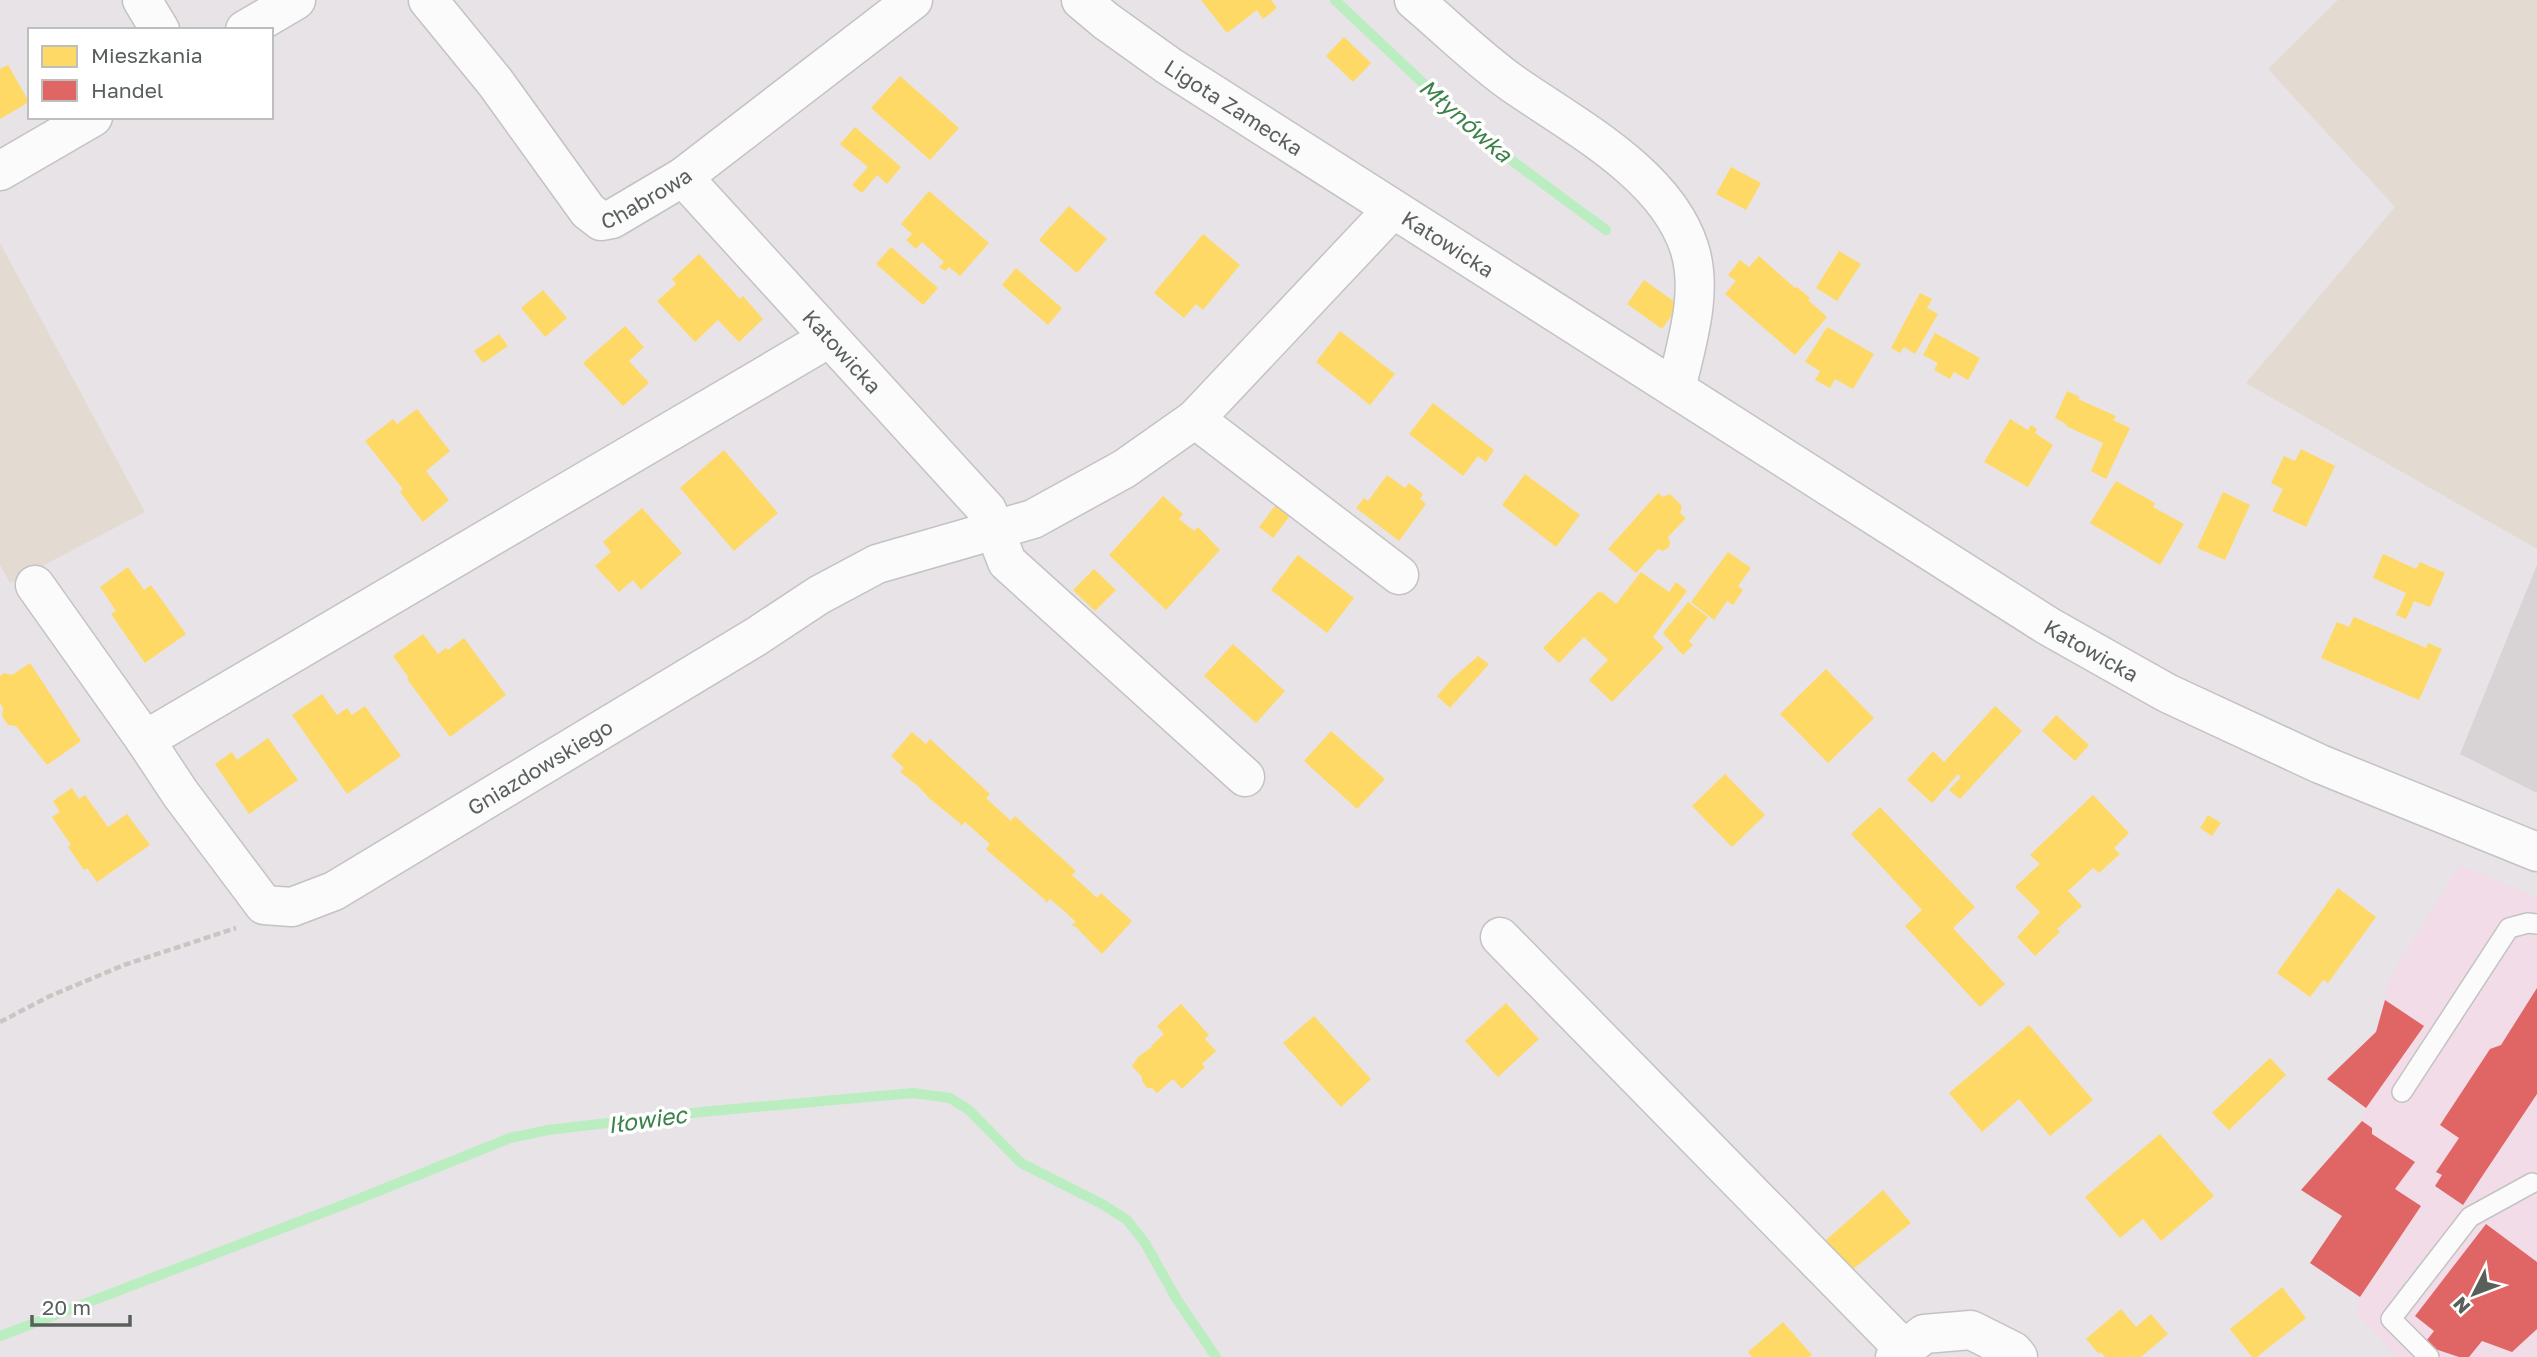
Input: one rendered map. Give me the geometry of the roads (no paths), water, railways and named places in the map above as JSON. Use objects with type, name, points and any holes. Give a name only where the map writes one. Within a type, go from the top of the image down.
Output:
[{"type":"street","points":[[142,0],[159,28]]},
{"type":"street","points":[[248,28],[296,0]]},
{"type":"street","name":"Chabrowa","points":[[428,0],[495,82],[588,211],[601,221],[612,219],[683,177],[913,0]]},
{"type":"street","name":"Ligota Zamecka","points":[[1081,0],[1169,66],[1392,210]]},
{"type":"street","points":[[1414,0],[1511,82],[1591,134],[1664,199],[1689,247],[1695,281],[1691,316],[1676,389]]},
{"type":"street","points":[[0,171],[90,119]]},
{"type":"street","name":"Katowicka","points":[[683,177],[987,510],[1007,562],[1245,777]]},
{"type":"street","name":"Katowicka","points":[[995,532],[1034,519],[1124,469],[1195,419],[1392,210],[2049,626],[2167,694],[2320,764],[2537,852]]},
{"type":"street","points":[[35,585],[145,740],[829,338]]},
{"type":"street","points":[[1195,419],[1399,575]]},
{"type":"street","name":"Gniazdowskiego","points":[[145,740],[180,793],[264,905],[292,906],[334,891],[757,636],[819,595],[877,564],[995,532]]},
{"type":"street","points":[[1500,937],[1899,1353],[1924,1334],[1971,1330],[2013,1351],[2018,1357]]},
{"type":"lane","points":[[2402,1092],[2509,928],[2528,923],[2537,924]]},
{"type":"lane","points":[[2429,1357],[2391,1319],[2470,1217],[2535,1182]]},
{"type":"waterway","name":"Młynówka","points":[[1335,0],[1480,137],[1606,230]]},
{"type":"waterway","name":"Iłowiec","points":[[0,1336],[510,1138],[548,1130],[701,1112],[913,1093],[950,1098],[969,1110],[1021,1163],[1102,1204],[1127,1220],[1145,1243],[1176,1298],[1216,1357]]}]
